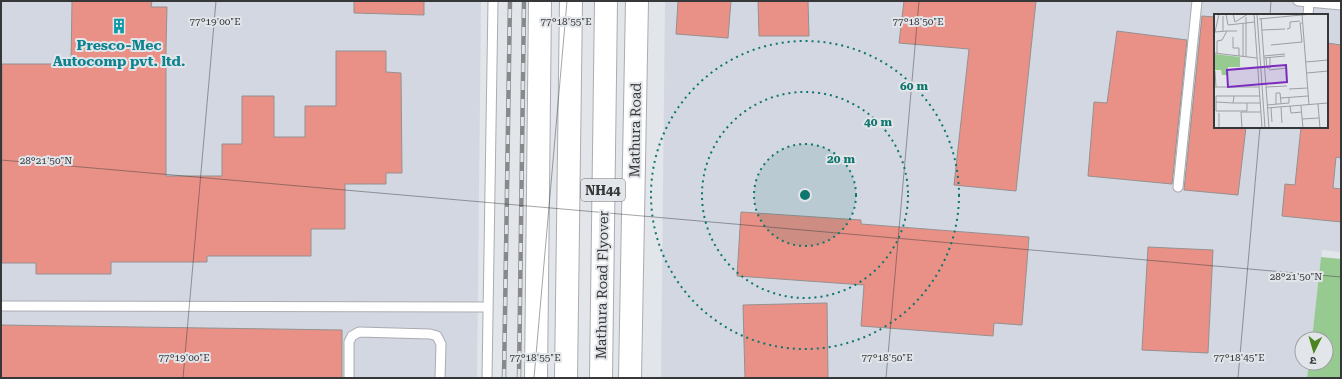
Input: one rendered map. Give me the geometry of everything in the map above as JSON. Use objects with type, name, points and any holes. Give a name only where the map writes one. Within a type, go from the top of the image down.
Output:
[{"type":"main road","points":[[536,378],[540,1]]},
{"type":"main road","name":"NH44","points":[[566,378],[571,1]]},
{"type":"main road","name":"Mathura Road Flyover","points":[[601,378],[606,1]]},
{"type":"main road","name":"Mathura Road","points":[[630,378],[637,1]]},
{"type":"lane","points":[[487,378],[493,1]]},
{"type":"lane","points":[[1178,188],[1197,1]]},
{"type":"lane","points":[[1298,1],[1341,5]]},
{"type":"lane","points":[[1308,14],[1310,2]]},
{"type":"lane","points":[[1,306],[488,307]]},
{"type":"lane","points":[[349,378],[349,342],[352,336],[360,332],[430,334],[437,336],[440,344],[440,378]]},
{"type":"shaded area","points":[[1,1],[481,1],[477,378],[1,378]]},
{"type":"shaded area","points":[[665,1],[1341,1],[1341,252],[1322,250],[1313,331],[1294,331],[1294,371],[1308,371],[1307,378],[661,378]]},
{"type":"green space","points":[[1321,257],[1341,259],[1341,378],[1307,378],[1308,371],[1334,371],[1334,331],[1313,331]]},
{"type":"building","points":[[72,1],[152,1],[151,7],[167,7],[166,176],[222,176],[222,144],[242,144],[242,96],[274,96],[274,137],[305,137],[305,106],[336,106],[336,51],[386,51],[386,72],[401,73],[402,173],[386,173],[386,184],[345,184],[345,229],[311,229],[311,256],[207,256],[207,262],[111,262],[111,274],[36,274],[36,263],[2,263],[2,64],[71,64]]},
{"type":"building","points":[[354,1],[424,1],[424,15],[354,13]]},
{"type":"building","points":[[678,1],[731,1],[728,38],[676,34]]},
{"type":"building","points":[[758,1],[808,1],[809,36],[759,36]]},
{"type":"building","points":[[904,1],[1036,1],[1016,191],[954,185],[969,49],[899,43]]},
{"type":"building","points":[[1202,16],[1214,17],[1214,128],[1246,128],[1238,195],[1184,190]]},
{"type":"building","points":[[1117,31],[1187,40],[1172,184],[1088,176],[1094,102],[1107,103]]},
{"type":"building","points":[[1328,43],[1341,45],[1341,158],[1336,157],[1333,188],[1341,189],[1341,222],[1282,216],[1285,184],[1295,185],[1301,128],[1328,128]]},
{"type":"building","points":[[741,212],[861,220],[861,224],[1029,237],[1022,325],[994,323],[993,336],[861,326],[864,285],[737,276]]},
{"type":"building","points":[[1148,247],[1213,250],[1208,353],[1142,350]]},
{"type":"building","points":[[827,303],[828,378],[745,378],[743,305]]},
{"type":"building","points":[[1,325],[342,330],[342,378],[1,378]]},
{"type":"railway","points":[[504,378],[510,1]]},
{"type":"railway","points":[[519,378],[524,1]]},
{"type":"place","name":"Presco-Mec Autocomp pvt. ltd.","points":[[119,26]]}]
